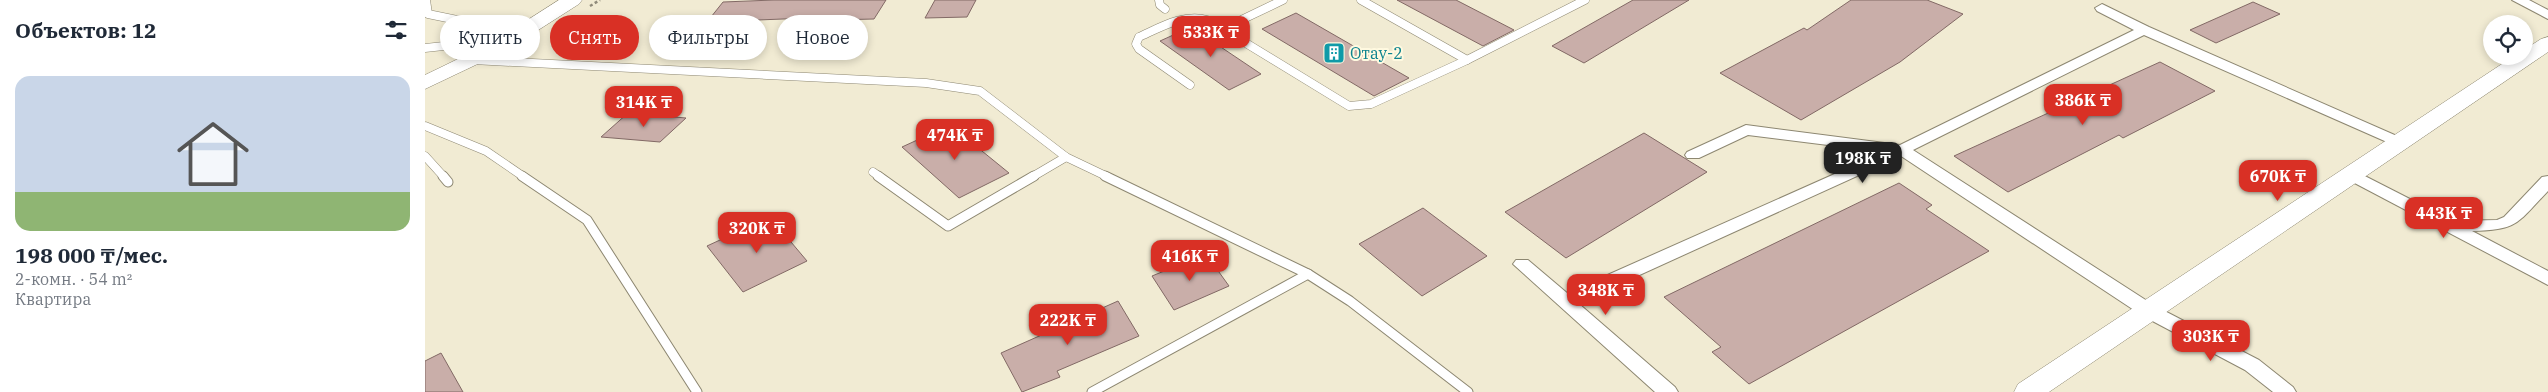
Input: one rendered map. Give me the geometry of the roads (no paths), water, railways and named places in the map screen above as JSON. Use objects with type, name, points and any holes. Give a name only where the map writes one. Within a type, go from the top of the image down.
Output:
[{"type":"main road","points":[[540,20],[572,0]]},
{"type":"main road","points":[[2028,392],[2548,43]]},
{"type":"main road","points":[[425,83],[471,60]]},
{"type":"street","points":[[2519,0],[2548,15]]},
{"type":"street","points":[[2102,8],[2144,30],[2401,143]]},
{"type":"street","points":[[1565,302],[1902,150],[2144,30]]},
{"type":"street","points":[[1693,155],[1745,130],[1902,150],[2149,311],[2252,365],[2286,392]]},
{"type":"street","points":[[2353,175],[2453,226],[2548,279]]},
{"type":"street","points":[[2453,226],[2490,226],[2511,221],[2548,181]]},
{"type":"street","points":[[1522,264],[1668,392]]},
{"type":"lane","points":[[426,0],[429,14],[440,16]]},
{"type":"lane","points":[[1159,0],[1165,9]]},
{"type":"lane","points":[[1231,34],[1230,30],[1237,22],[1283,0]]},
{"type":"lane","points":[[1361,0],[1467,60]]},
{"type":"lane","points":[[1190,85],[1139,49],[1136,44],[1139,37],[1177,20],[1207,20],[1349,106],[1371,104],[1467,60],[1585,0]]},
{"type":"lane","points":[[425,48],[440,46]]},
{"type":"lane","points":[[471,60],[926,83],[980,91],[1067,157],[1308,274],[1350,301],[1468,392]]},
{"type":"lane","points":[[425,126],[486,151],[587,220],[697,392]]},
{"type":"lane","points":[[425,156],[448,182]]},
{"type":"lane","points":[[873,172],[948,226],[1067,157]]},
{"type":"lane","points":[[1093,392],[1308,274]]},
{"type":"place","name":"Отау-2","points":[[1334,53]]}]
